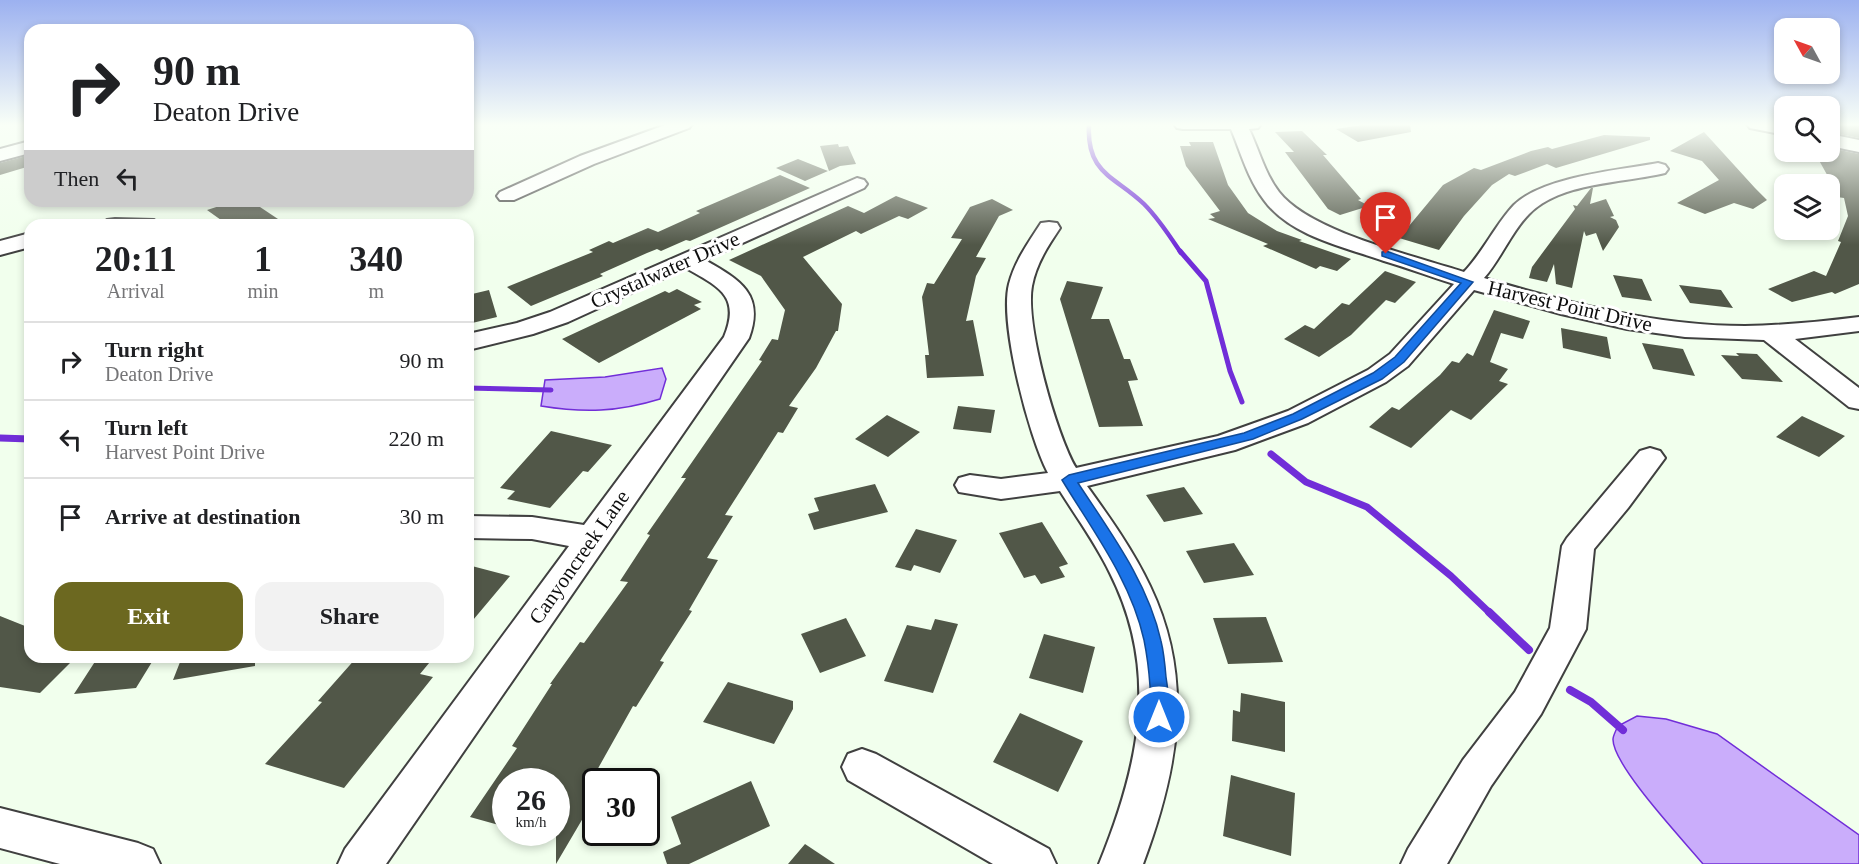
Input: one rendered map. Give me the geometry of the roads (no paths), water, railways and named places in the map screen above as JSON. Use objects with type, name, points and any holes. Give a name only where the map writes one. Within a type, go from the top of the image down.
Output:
[{"type":"street","points":[[507,196],[577,164]]},
{"type":"street","name":"Harvest Point Drive","points":[[1255,164],[1270,195],[1290,214],[1315,228],[1347,241],[1524,299],[1601,317],[1692,330],[1771,333],[1811,331],[1859,324]]},
{"type":"street","points":[[969,485],[1001,489],[1069,480],[1248,436],[1290,420],[1350,391],[1399,360],[1486,262],[1514,218],[1538,197],[1578,183],[1658,169]]},
{"type":"street","name":"Crystalwater Drive","points":[[474,341],[524,329],[550,320],[857,184]]},
{"type":"street","points":[[1049,228],[1035,247],[1019,290],[1017,306],[1020,331],[1045,432],[1055,456],[1127,573],[1142,607],[1152,640],[1157,675],[1159,717],[1154,759],[1141,815],[1121,864]]},
{"type":"street","points":[[0,248],[24,242]]},
{"type":"street","name":"Canyoncreek Lane","points":[[360,864],[741,328],[744,315],[739,296],[715,276],[687,260]]},
{"type":"street","points":[[1771,333],[1859,401]]},
{"type":"street","points":[[1423,864],[1477,773],[1528,702],[1568,629],[1578,546],[1650,458]]},
{"type":"street","points":[[474,526],[532,528],[592,538]]},
{"type":"street","points":[[862,767],[1034,864]]},
{"type":"street","points":[[0,828],[138,864]]},
{"type":"waterway","points":[[1097,164],[1144,204],[1164,227],[1181,253]]},
{"type":"waterway","points":[[1180,251],[1206,281],[1230,371],[1242,402]]},
{"type":"waterway","points":[[474,388],[551,390]]},
{"type":"waterway","points":[[0,438],[24,439]]},
{"type":"waterway","points":[[1271,454],[1306,482],[1367,507],[1451,576],[1491,614]]},
{"type":"waterway","points":[[1489,612],[1529,650]]},
{"type":"waterway","points":[[1570,690],[1591,702],[1623,730]]}]
